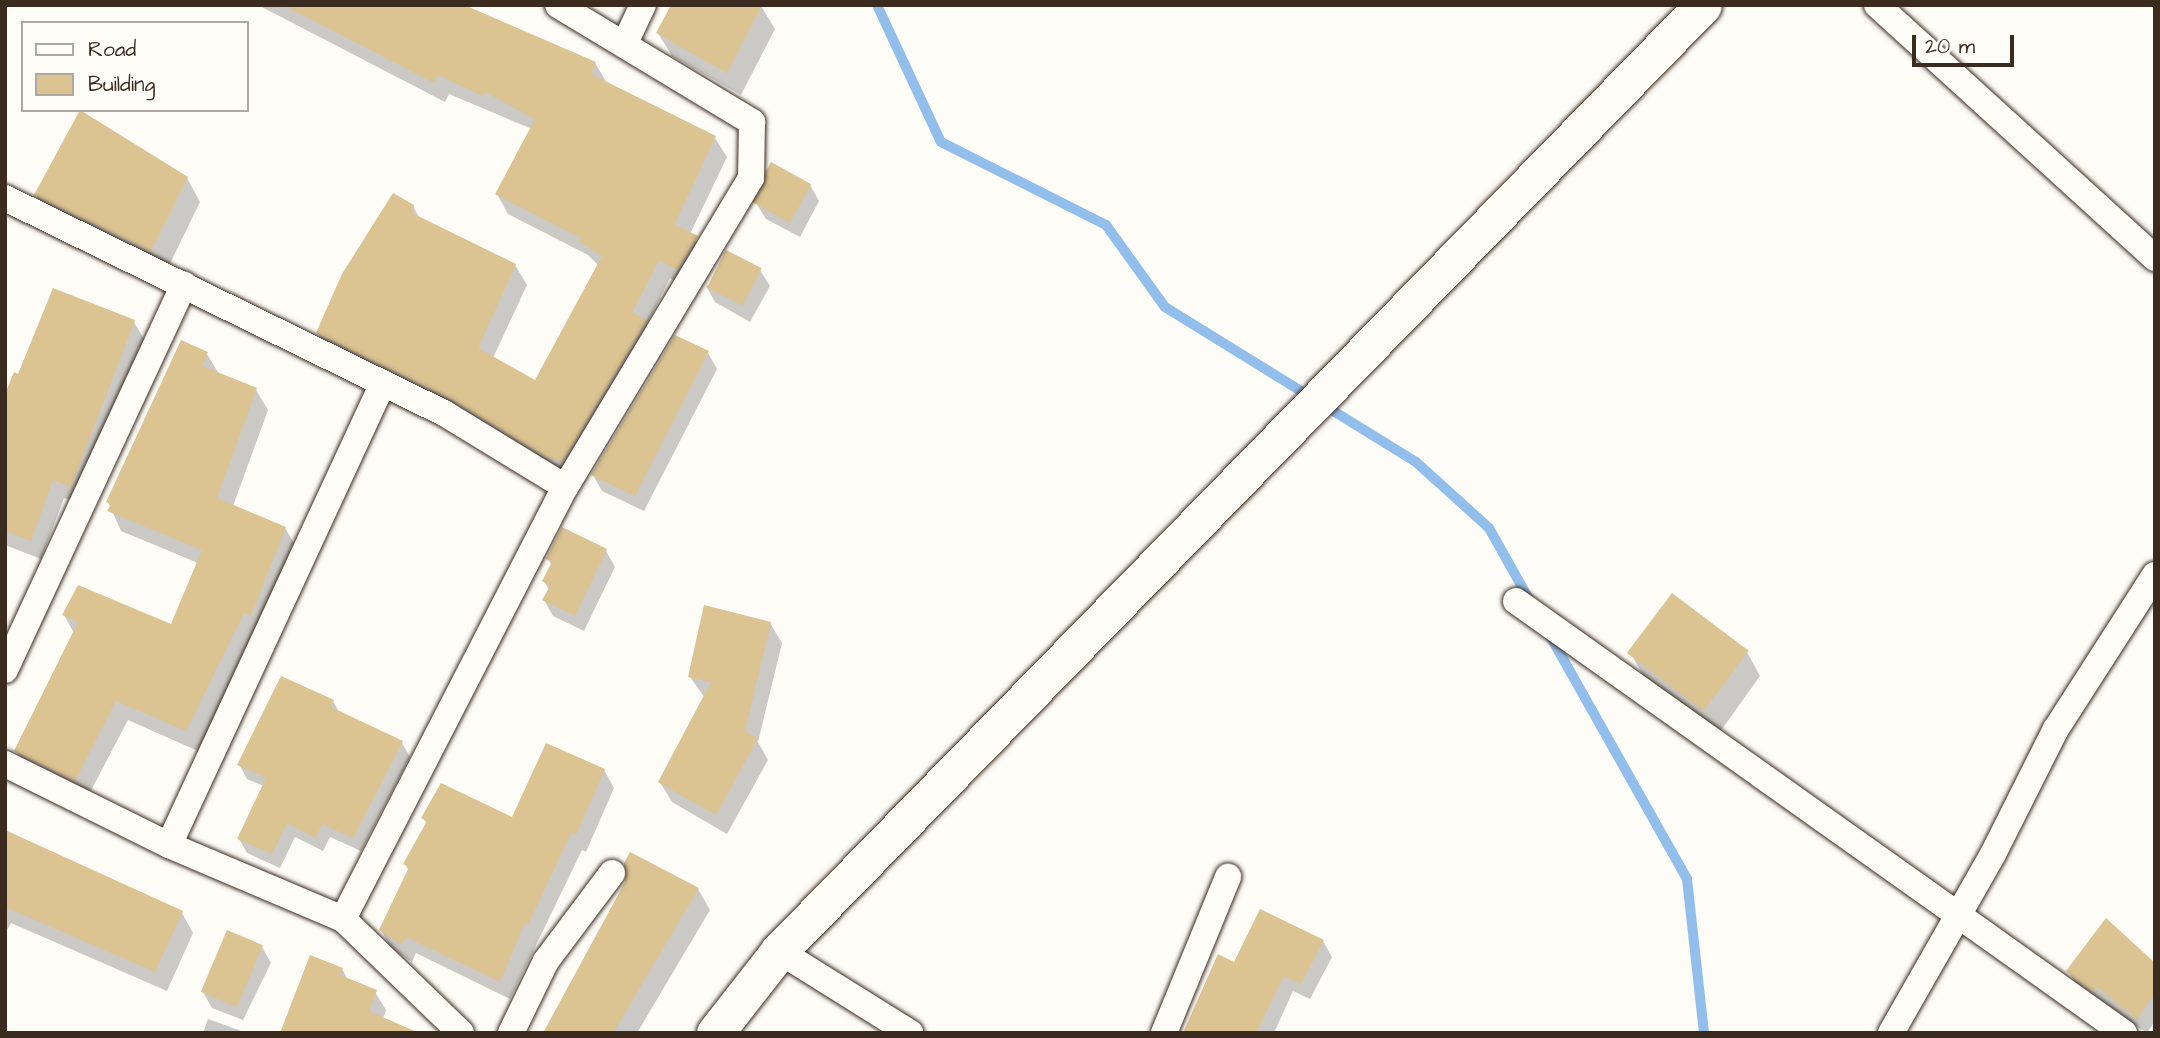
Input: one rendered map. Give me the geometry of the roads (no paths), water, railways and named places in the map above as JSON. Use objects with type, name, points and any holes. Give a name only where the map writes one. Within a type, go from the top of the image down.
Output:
[{"type":"street","points":[[343,919],[565,487],[751,178],[752,122],[558,5]]},
{"type":"street","points":[[625,43],[643,5]]},
{"type":"street","points":[[715,1033],[779,951],[1703,5]]},
{"type":"street","points":[[1877,5],[2155,258]]},
{"type":"street","points":[[5,198],[444,413],[565,487]]},
{"type":"street","points":[[5,670],[184,285]]},
{"type":"street","points":[[169,845],[383,383]]},
{"type":"street","points":[[1891,1033],[1959,915],[2056,729],[2155,575]]},
{"type":"street","points":[[1516,601],[2124,1033]]},
{"type":"street","points":[[5,764],[169,845],[343,919],[461,1033]]},
{"type":"street","points":[[510,1033],[545,961],[612,873]]},
{"type":"street","points":[[1164,1033],[1228,877]]},
{"type":"street","points":[[779,951],[910,1033]]},
{"type":"waterway","points":[[877,5],[941,142],[1106,225],[1165,307],[1416,462],[1489,528],[1530,601]]},
{"type":"waterway","points":[[1549,634],[1687,879],[1704,1033]]}]
